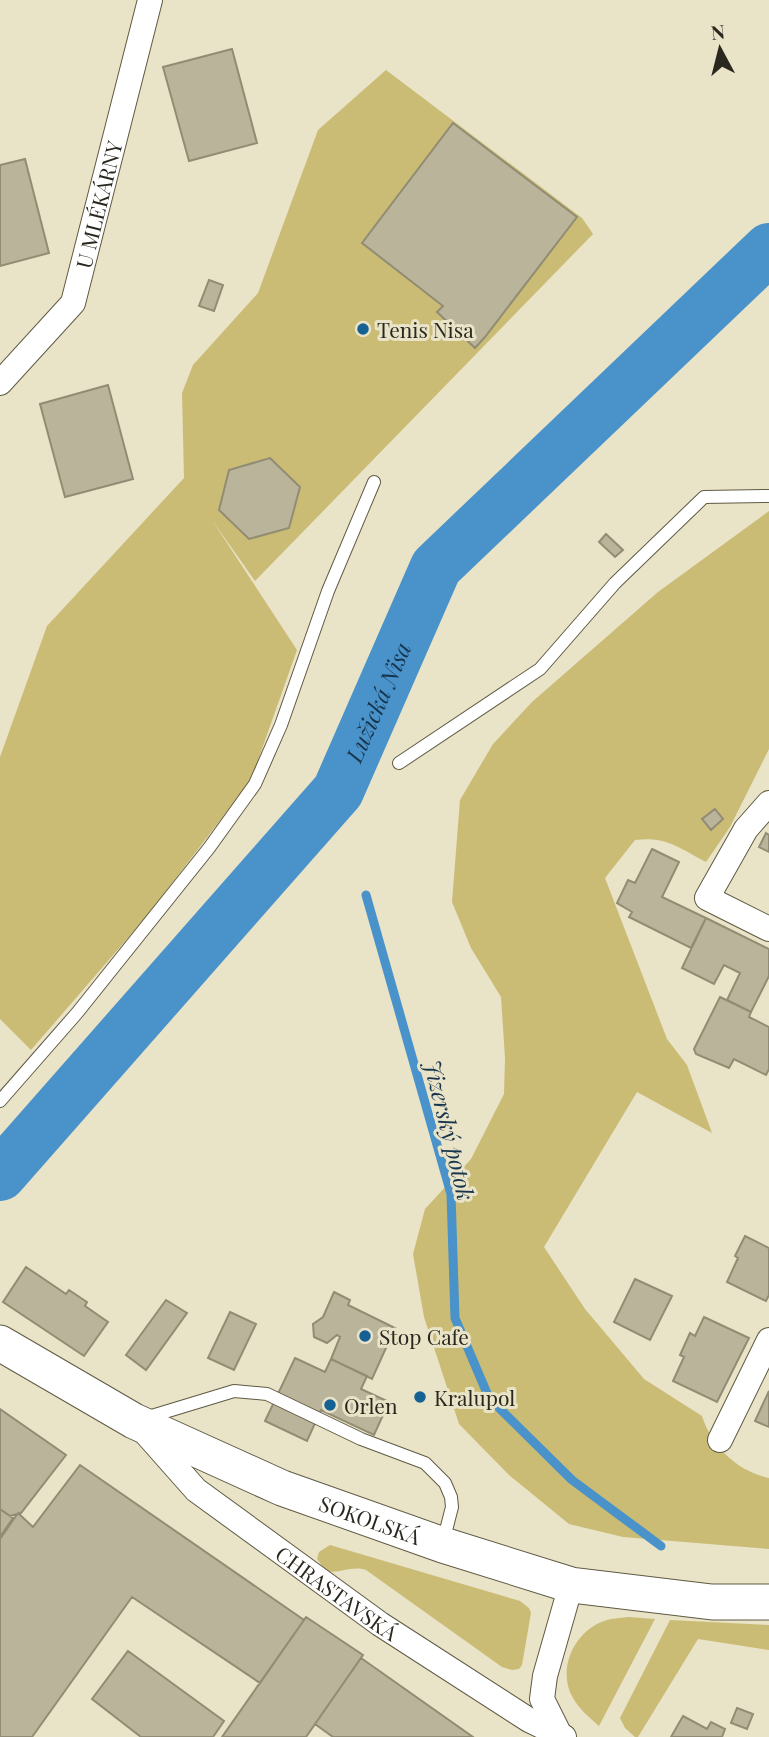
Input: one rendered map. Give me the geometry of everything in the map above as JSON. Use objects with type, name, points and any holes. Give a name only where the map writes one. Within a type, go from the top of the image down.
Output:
[{"type":"main road","name":"SOKOLSKÁ","points":[[0,1343],[134,1421],[282,1488],[443,1545],[571,1586],[712,1602],[769,1602]]},
{"type":"street","name":"U MLÉKÁRNY","points":[[0,383],[73,303],[150,0]]},
{"type":"street","points":[[769,803],[746,830],[706,898],[769,929]]},
{"type":"street","points":[[720,1440],[769,1340]]},
{"type":"street","name":"CHRASTAVSKÁ","points":[[134,1421],[196,1490],[380,1624],[529,1720],[562,1736]]},
{"type":"street","name":"CHRASTAVSKÁ","points":[[562,1736],[542,1699],[545,1676],[571,1586]]},
{"type":"lane","points":[[0,1101],[77,1013],[176,890],[254,784],[281,725],[328,591],[374,482]]},
{"type":"lane","points":[[399,763],[540,669],[615,583],[704,497],[769,496]]},
{"type":"lane","points":[[134,1421],[234,1391],[267,1394],[361,1439],[425,1464],[445,1483],[452,1497],[443,1545]]},
{"type":"shaded area","points":[[386,70],[582,218],[593,234],[255,581],[212,520],[297,650],[251,780],[146,917],[31,1050],[0,1019],[0,757],[47,626],[184,478],[182,393],[193,365],[258,293],[318,130]]},
{"type":"shaded area","points":[[769,511],[769,749],[730,827],[706,862],[664,842],[635,840],[605,878],[667,1039],[687,1065],[712,1133],[637,1092],[544,1247],[585,1309],[644,1379],[702,1416],[712,1438],[727,1456],[746,1470],[769,1478],[769,1549],[623,1537],[569,1524],[509,1475],[459,1424],[424,1317],[413,1254],[425,1209],[471,1159],[504,1094],[505,1058],[501,997],[471,948],[452,902],[460,800],[493,744],[532,702],[658,592]]},
{"type":"shaded area","points":[[330,1545],[520,1601],[531,1613],[522,1665],[519,1669],[512,1670],[502,1667],[366,1570],[355,1568],[326,1571],[317,1559],[319,1552]]},
{"type":"shaded area","points":[[629,1617],[655,1619],[599,1726],[573,1698],[568,1687],[568,1663],[578,1641],[586,1632],[607,1620]]},
{"type":"shaded area","points":[[670,1620],[769,1625],[769,1650],[698,1639],[638,1737],[635,1737],[625,1728],[620,1718]]},
{"type":"building","points":[[232,49],[257,143],[189,161],[163,67]]},
{"type":"building","points":[[453,123],[577,217],[475,348],[437,312],[443,306],[362,243]]},
{"type":"building","points":[[25,159],[49,253],[0,266],[0,165]]},
{"type":"building","points":[[209,280],[223,285],[214,311],[199,306]]},
{"type":"building","points":[[108,385],[133,479],[65,497],[40,404]]},
{"type":"building","points":[[270,458],[300,487],[289,528],[249,539],[219,510],[229,470]]},
{"type":"building","points":[[606,534],[623,550],[615,557],[599,542]]},
{"type":"building","points":[[715,809],[723,819],[711,830],[702,819]]},
{"type":"building","points":[[766,833],[769,835],[769,852],[759,847]]},
{"type":"building","points":[[652,849],[679,862],[662,897],[706,918],[691,948],[629,917],[632,912],[617,903],[628,880],[635,883]]},
{"type":"building","points":[[706,918],[769,949],[769,976],[751,1012],[727,1000],[740,973],[724,965],[714,984],[682,968]]},
{"type":"building","points":[[720,997],[751,1012],[749,1017],[769,1027],[769,1069],[766,1075],[734,1059],[729,1068],[696,1054],[694,1049]]},
{"type":"building","points":[[745,1236],[769,1248],[769,1295],[766,1301],[727,1282]]},
{"type":"building","points":[[26,1267],[66,1294],[69,1290],[87,1302],[85,1306],[108,1322],[84,1356],[3,1302]]},
{"type":"building","points":[[635,1279],[672,1296],[650,1340],[614,1322]]},
{"type":"building","name":"Stop Cafe","points":[[334,1292],[350,1300],[348,1305],[395,1328],[372,1379],[331,1359],[340,1337],[337,1335],[327,1343],[314,1337],[313,1324],[323,1317]]},
{"type":"building","points":[[166,1300],[187,1313],[146,1370],[126,1355]]},
{"type":"building","points":[[230,1312],[256,1324],[234,1370],[208,1358]]},
{"type":"building","points":[[704,1317],[749,1338],[717,1402],[673,1381],[684,1357],[680,1355],[690,1333],[695,1336]]},
{"type":"building","points":[[295,1358],[325,1372],[331,1359],[367,1376],[361,1389],[389,1402],[374,1435],[321,1410],[307,1441],[265,1421]]},
{"type":"building","points":[[769,1391],[769,1427],[755,1421]]},
{"type":"building","points":[[0,1409],[66,1455],[21,1513],[10,1516],[0,1509]]},
{"type":"building","points":[[80,1465],[304,1620],[260,1683],[132,1597],[32,1737],[0,1737],[0,1539],[18,1513],[33,1527]]},
{"type":"building","points":[[0,1509],[13,1518],[0,1537]]},
{"type":"building","points":[[306,1617],[363,1655],[306,1737],[222,1737]]},
{"type":"building","points":[[128,1651],[224,1721],[213,1737],[141,1737],[92,1699]]},
{"type":"building","points":[[361,1658],[473,1737],[333,1737],[315,1724]]},
{"type":"building","points":[[737,1708],[753,1714],[747,1729],[731,1723]]},
{"type":"building","points":[[683,1716],[707,1729],[711,1722],[725,1729],[722,1737],[671,1737]]},
{"type":"waterway","name":"Lužická Nisa","points":[[0,1175],[338,791],[436,567],[769,249]]},
{"type":"waterway","name":"Jizerský potok","points":[[366,895],[451,1194],[455,1318],[489,1398],[572,1480],[661,1546]]},
{"type":"place","name":"Tenis Nisa","points":[[363,329]]},
{"type":"place","name":"Stop Cafe","points":[[365,1336]]},
{"type":"place","name":"Kralupol","points":[[420,1397]]},
{"type":"place","name":"Orlen","points":[[330,1405]]}]
